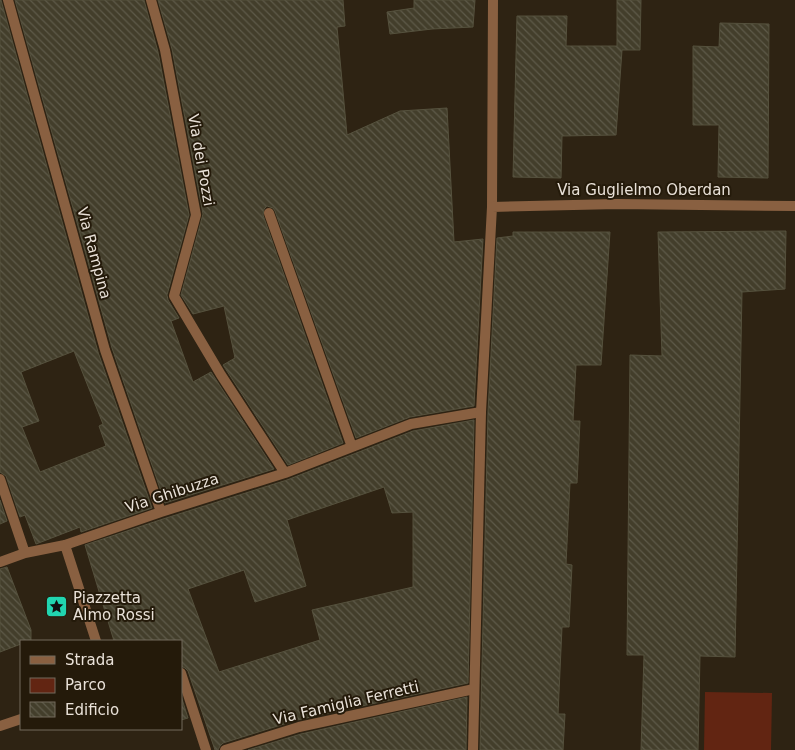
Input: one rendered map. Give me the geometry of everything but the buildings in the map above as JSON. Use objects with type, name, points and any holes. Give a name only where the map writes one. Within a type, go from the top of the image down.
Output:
[{"type":"street","name":"Via Rampina","points":[[8,0],[105,350],[161,512]]},
{"type":"street","name":"Via dei Pozzi","points":[[151,0],[165,50],[196,215],[174,296],[221,375],[285,473]]},
{"type":"street","points":[[473,750],[481,412],[492,207],[493,0]]},
{"type":"street","name":"Via Guglielmo Oberdan","points":[[492,207],[617,204],[795,206]]},
{"type":"street","points":[[269,213],[352,447]]},
{"type":"street","name":"Via Ghibuzza","points":[[0,562],[25,553],[65,546],[161,512],[285,473],[411,424],[481,412]]},
{"type":"street","points":[[0,479],[25,553]]},
{"type":"street","points":[[65,546],[96,640]]},
{"type":"street","points":[[182,676],[206,750]]},
{"type":"street","name":"Via Famiglia Ferretti","points":[[225,750],[299,727],[474,690]]},
{"type":"street","points":[[0,726],[20,719]]},
{"type":"green space","points":[[705,692],[772,693],[771,750],[704,750]]},
{"type":"place","name":"Piazzetta Almo Rossi","points":[[57,607]]}]
